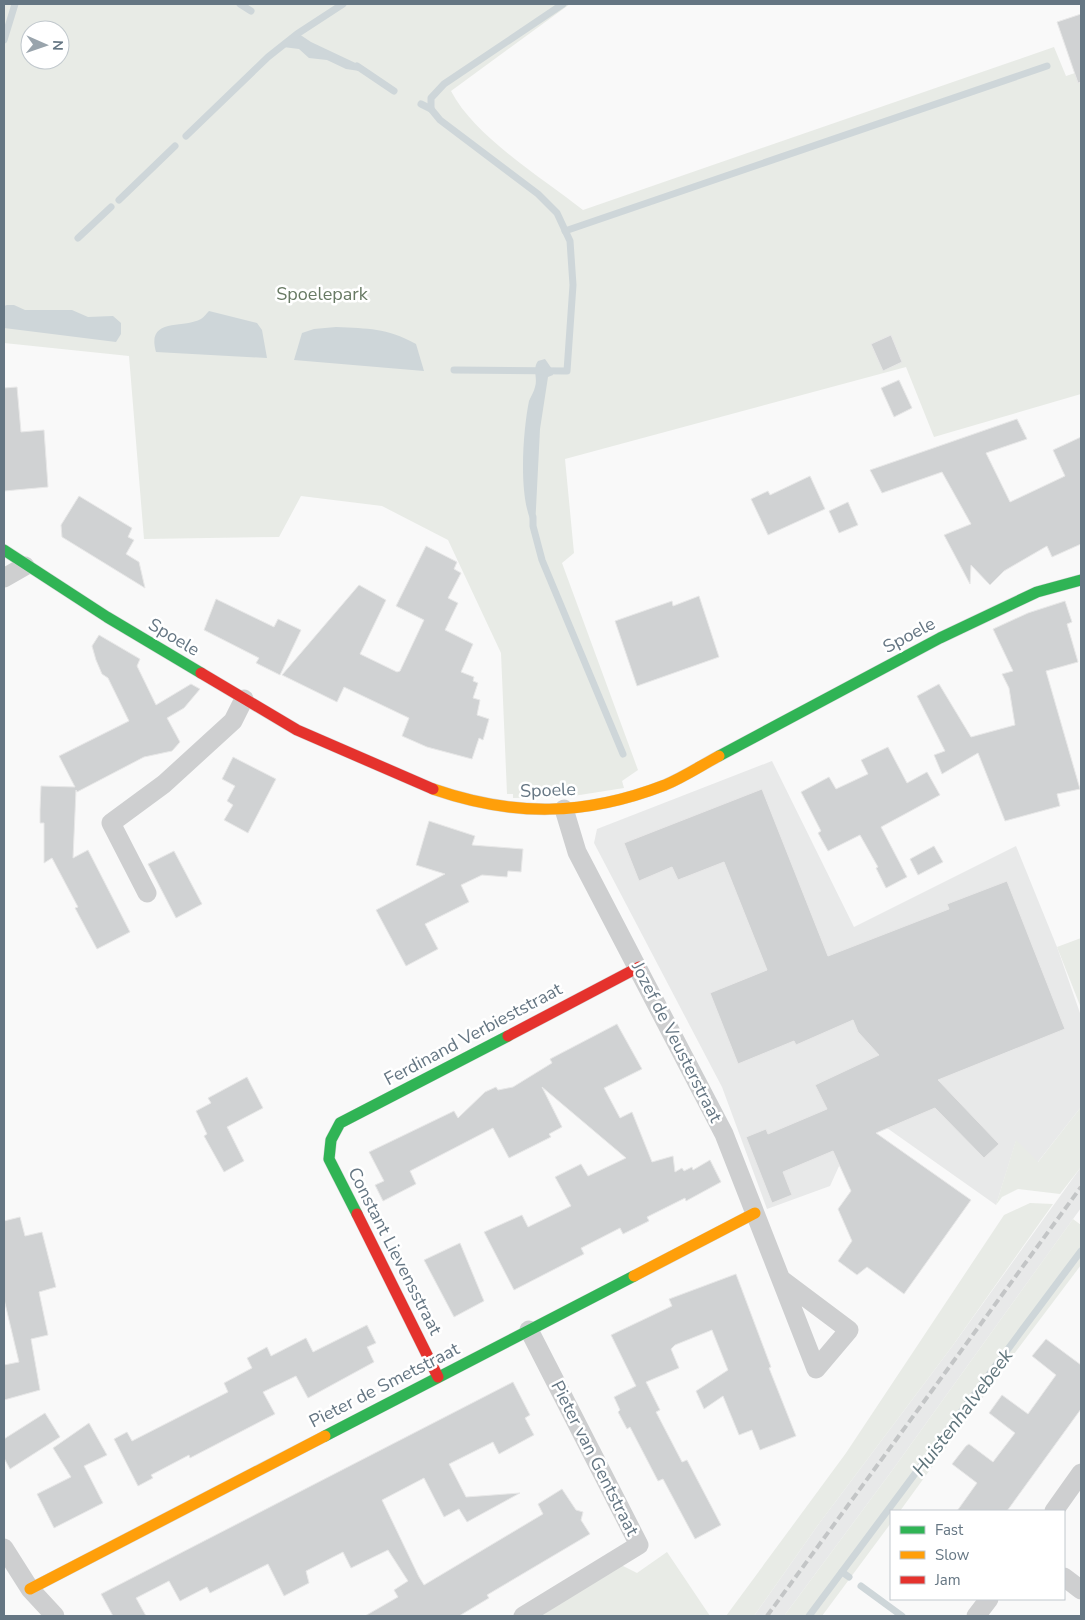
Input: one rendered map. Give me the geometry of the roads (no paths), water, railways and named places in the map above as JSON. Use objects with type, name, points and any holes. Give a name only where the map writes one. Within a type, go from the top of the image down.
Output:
[{"type":"street","name":"Spoele","points":[[4,550],[25,566],[297,730],[424,786],[456,797],[498,807],[564,809],[621,800],[667,784],[940,638],[1037,592],[1081,580]]},
{"type":"street","points":[[4,578],[25,566]]},
{"type":"street","points":[[147,893],[111,823],[164,784],[234,721],[244,699]]},
{"type":"street","name":"Jozef de Veusterstraat","points":[[564,809],[577,852],[724,1134],[782,1279]]},
{"type":"street","name":"Ferdinand Verbieststraat","points":[[331,1140],[340,1123],[638,967]]},
{"type":"street","name":"Constant Lievensstraat","points":[[331,1140],[329,1158],[438,1377]]},
{"type":"street","name":"Pieter de Smetstraat","points":[[30,1589],[755,1213]]},
{"type":"street","name":"Pieter van Gentstraat","points":[[523,1616],[639,1545],[529,1330]]},
{"type":"street","points":[[1055,1510],[1081,1473]]},
{"type":"street","points":[[4,1548],[30,1589],[55,1616]]},
{"type":"street","points":[[1065,1578],[1081,1590]]},
{"type":"street","points":[[976,1616],[988,1600]]},
{"type":"waterway","points":[[4,40],[15,4]]},
{"type":"waterway","points":[[240,4],[251,11]]},
{"type":"waterway","points":[[186,136],[268,57],[297,34],[343,4]]},
{"type":"waterway","points":[[454,370],[567,371],[573,285],[570,241],[557,213],[538,194],[440,120],[431,109],[431,98],[444,84],[563,4]]},
{"type":"waterway","points":[[357,66],[394,91]]},
{"type":"waterway","points":[[565,231],[1047,66]]},
{"type":"waterway","points":[[421,104],[431,109]]},
{"type":"waterway","points":[[119,200],[175,146]]},
{"type":"waterway","points":[[78,238],[111,207]]},
{"type":"waterway","points":[[533,517],[533,526],[542,560],[623,754]]},
{"type":"waterway","name":"Huistenhalvebeek","points":[[809,1616],[1081,1251]]},
{"type":"waterway","name":"Huistenhalvebeek","points":[[842,1572],[849,1577]]},
{"type":"waterway","name":"Huistenhalvebeek","points":[[861,1586],[902,1616]]},
{"type":"railway","points":[[767,1616],[1081,1187]]},
{"type":"park label","name":"Spoelepark","points":[[322,294]]}]
